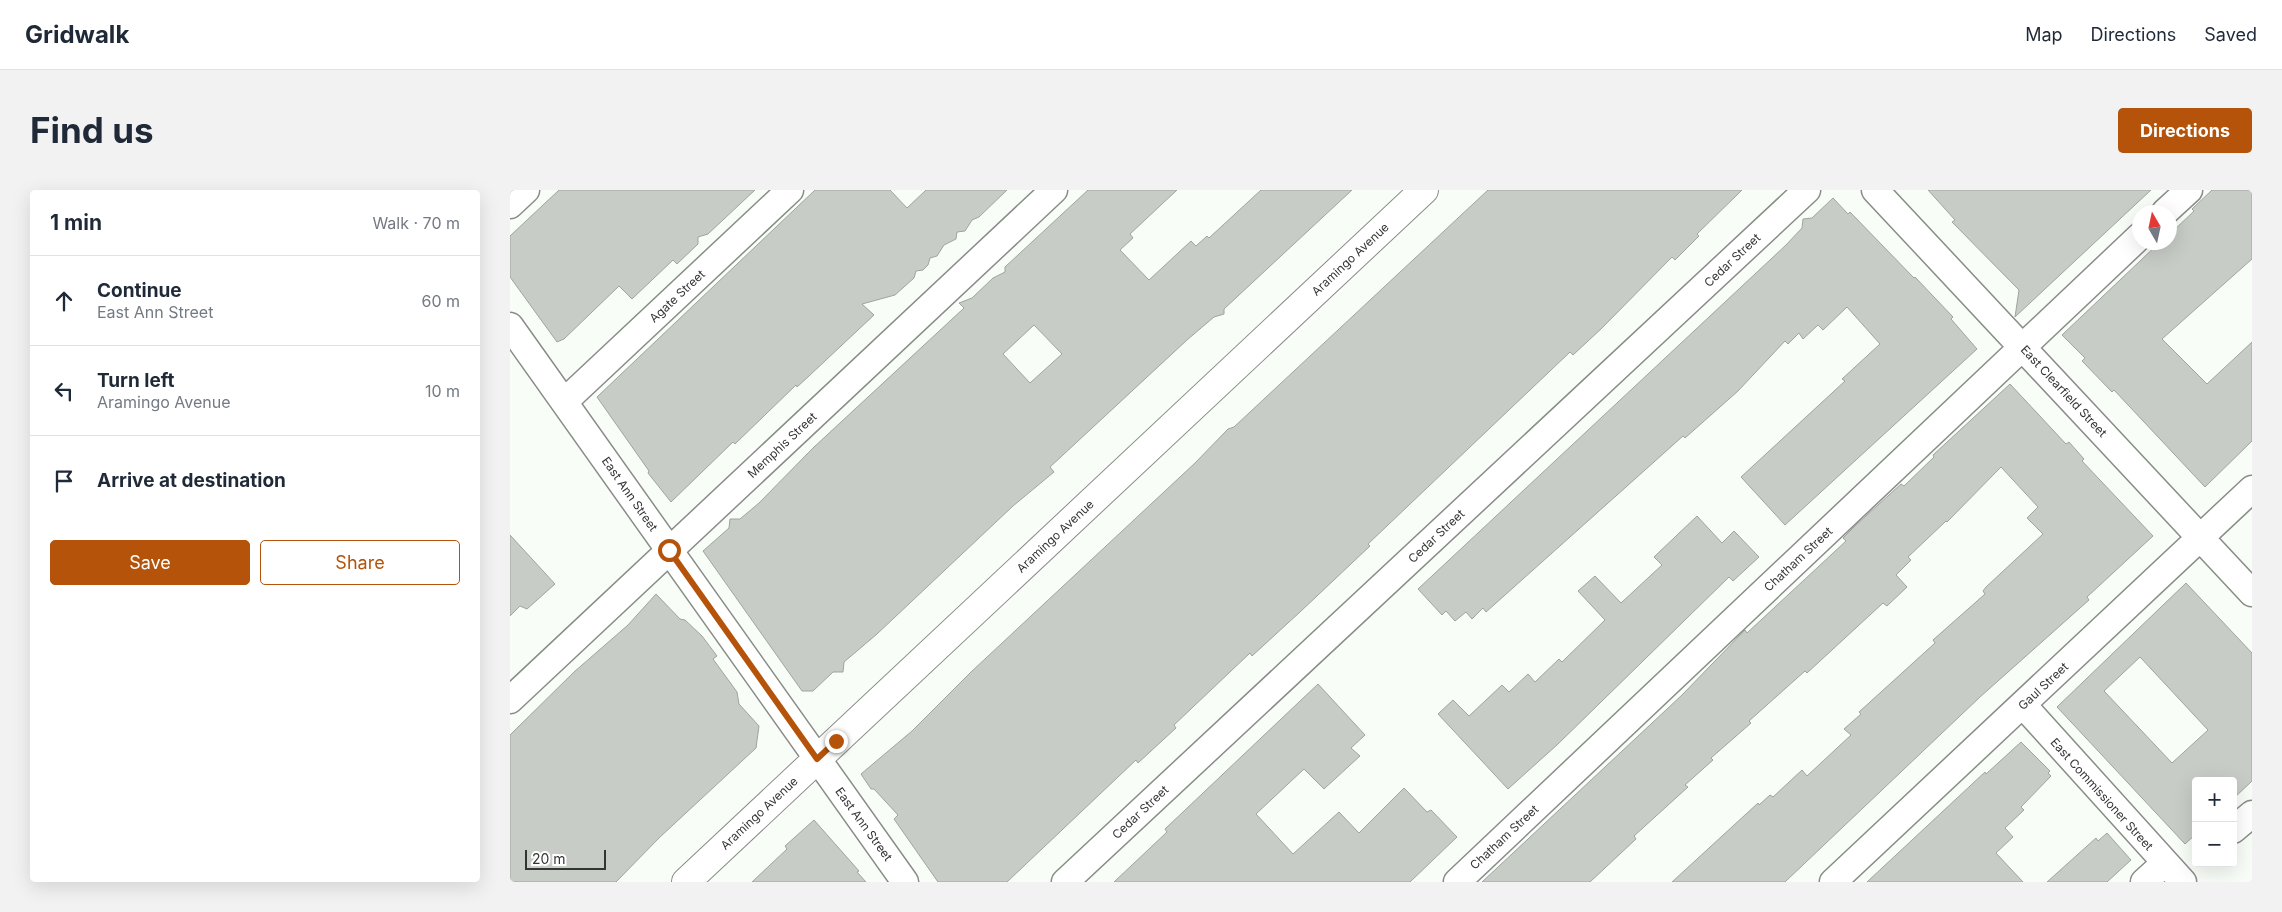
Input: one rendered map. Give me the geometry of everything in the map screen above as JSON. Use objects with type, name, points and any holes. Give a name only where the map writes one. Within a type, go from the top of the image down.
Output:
[{"type":"main road","name":"Aramingo Avenue","points":[[686,882],[1424,190]]},
{"type":"street","points":[[510,205],[526,190]]},
{"type":"street","name":"Agate Street","points":[[564,402],[790,190]]},
{"type":"street","name":"Memphis Street","points":[[510,700],[1054,190]]},
{"type":"street","name":"Cedar Street","points":[[1065,882],[1807,190]]},
{"type":"street","name":"East Clearfield Street","points":[[1875,190],[2252,593]]},
{"type":"street","points":[[2173,205],[2189,190]]},
{"type":"street","name":"Chatham Street","points":[[1457,882],[2132,243]]},
{"type":"street","name":"East Ann Street","points":[[510,326],[906,882]]},
{"type":"street","name":"Gaul Street","points":[[1833,882],[2252,489]]},
{"type":"street","name":"East Commissioner Street","points":[[2023,705],[2181,872]]},
{"type":"street","points":[[2237,827],[2252,814]]},
{"type":"street","points":[[2144,882],[2181,872]]},
{"type":"building","points":[[559,190],[755,190],[708,234],[698,237],[698,244],[677,264],[673,260],[632,299],[619,286],[564,339],[557,342],[510,277],[510,236]]},
{"type":"building","points":[[815,190],[890,190],[907,208],[926,190],[1007,190],[979,217],[972,220],[965,231],[957,232],[956,239],[944,245],[937,256],[930,258],[928,265],[923,270],[916,271],[914,278],[895,295],[862,304],[874,315],[797,387],[796,385],[735,444],[733,442],[671,502],[648,473],[649,471],[597,397]]},
{"type":"building","points":[[1088,190],[1177,190],[1130,234],[1133,238],[1120,250],[1149,280],[1191,241],[1196,246],[1207,236],[1209,238],[1261,190],[1352,190],[1224,309],[1224,314],[1214,317],[1187,340],[1050,467],[1054,472],[1013,506],[877,634],[844,662],[843,672],[833,672],[813,691],[802,691],[703,551],[729,528],[730,519],[740,519],[759,503],[813,448],[964,308],[959,303],[972,298],[993,278],[1005,272],[1005,267]],"holes":[[[1034,325],[1062,354],[1030,383],[1003,354]]]},
{"type":"building","points":[[1488,190],[1742,190],[1697,234],[1699,236],[1675,260],[1672,257],[1602,328],[1573,355],[1570,352],[1368,544],[1370,546],[1300,612],[1252,656],[1250,653],[1174,725],[1176,728],[1138,763],[1136,760],[1007,882],[938,882],[894,819],[898,815],[874,789],[871,789],[861,774],[912,731],[971,672],[1195,463],[1228,429],[1234,427]]},
{"type":"building","points":[[1928,190],[2151,190],[2135,205],[2132,205],[2132,208],[2015,317],[2019,290],[1952,222],[1955,220]]},
{"type":"building","points":[[2212,190],[2252,190],[2252,259],[2162,339],[2207,384],[2252,342],[2252,441],[2205,487],[2114,390],[2112,392],[2082,361],[2085,358],[2062,335],[2152,250],[2177,250],[2177,227],[2194,211],[2192,209]]},
{"type":"building","points":[[1833,198],[1848,214],[1850,212],[1915,277],[1953,317],[1951,319],[1977,349],[1785,525],[1741,477],[1845,381],[1842,379],[1880,344],[1847,307],[1823,330],[1818,325],[1803,339],[1799,333],[1788,344],[1785,341],[1738,391],[1685,438],[1683,436],[1486,612],[1483,608],[1472,619],[1466,612],[1455,621],[1446,611],[1442,615],[1418,589],[1786,245],[1802,228],[1803,219],[1812,218]]},
{"type":"building","points":[[2010,384],[2066,444],[2069,442],[2084,459],[2082,461],[2153,536],[2087,597],[2089,600],[1980,697],[1785,882],[1672,882],[1758,803],[1759,805],[1770,795],[1773,797],[1802,770],[1807,776],[1851,735],[1844,729],[1861,714],[1859,712],[1935,643],[1933,640],[1985,594],[1983,591],[1986,587],[2043,534],[2027,518],[2038,507],[2001,467],[1947,522],[1908,557],[1911,560],[1896,575],[1907,587],[1887,606],[1883,603],[1807,673],[1805,671],[1749,721],[1751,723],[1711,758],[1713,760],[1685,785],[1688,787],[1634,836],[1636,839],[1590,882],[1482,882],[1682,695],[1745,630],[1747,633],[1846,541],[1843,538],[1855,526],[1901,484],[1904,486],[1934,457],[1933,455]]},
{"type":"building","points":[[1697,516],[1722,543],[1734,531],[1759,557],[1733,581],[1729,577],[1558,744],[1508,789],[1438,714],[1453,700],[1469,716],[1502,685],[1509,692],[1528,674],[1535,682],[1559,659],[1562,662],[1605,620],[1578,591],[1595,576],[1621,603],[1662,565],[1654,557]]},
{"type":"building","points":[[510,535],[555,584],[527,609],[520,606],[510,616]]},
{"type":"building","points":[[2186,583],[2252,653],[2252,781],[2237,795],[2237,777],[2192,777],[2192,838],[2185,844],[2057,707]],"holes":[[[2140,657],[2208,730],[2172,763],[2104,691]]]},
{"type":"building","points":[[656,594],[680,619],[685,620],[702,636],[717,656],[713,659],[737,692],[739,704],[759,726],[756,748],[659,838],[616,882],[510,882],[510,735],[574,672],[628,625]]},
{"type":"building","points":[[1318,684],[1365,735],[1351,748],[1360,756],[1324,789],[1304,769],[1256,814],[1293,854],[1339,812],[1359,833],[1404,788],[1427,812],[1431,810],[1457,837],[1410,882],[1114,882],[1167,832],[1165,829]]},
{"type":"building","points":[[2021,742],[2050,771],[2048,773],[2051,776],[2021,807],[2024,810],[2005,828],[2013,837],[1996,853],[2023,882],[1867,882],[1985,772],[1986,774]]},
{"type":"building","points":[[814,820],[859,871],[857,872],[866,882],[752,882],[787,849],[785,846]]},
{"type":"building","points":[[2107,833],[2131,860],[2107,882],[2047,882],[2096,838],[2098,841]]},
{"type":"route","points":[[669,550],[817,759],[836,741]]}]
